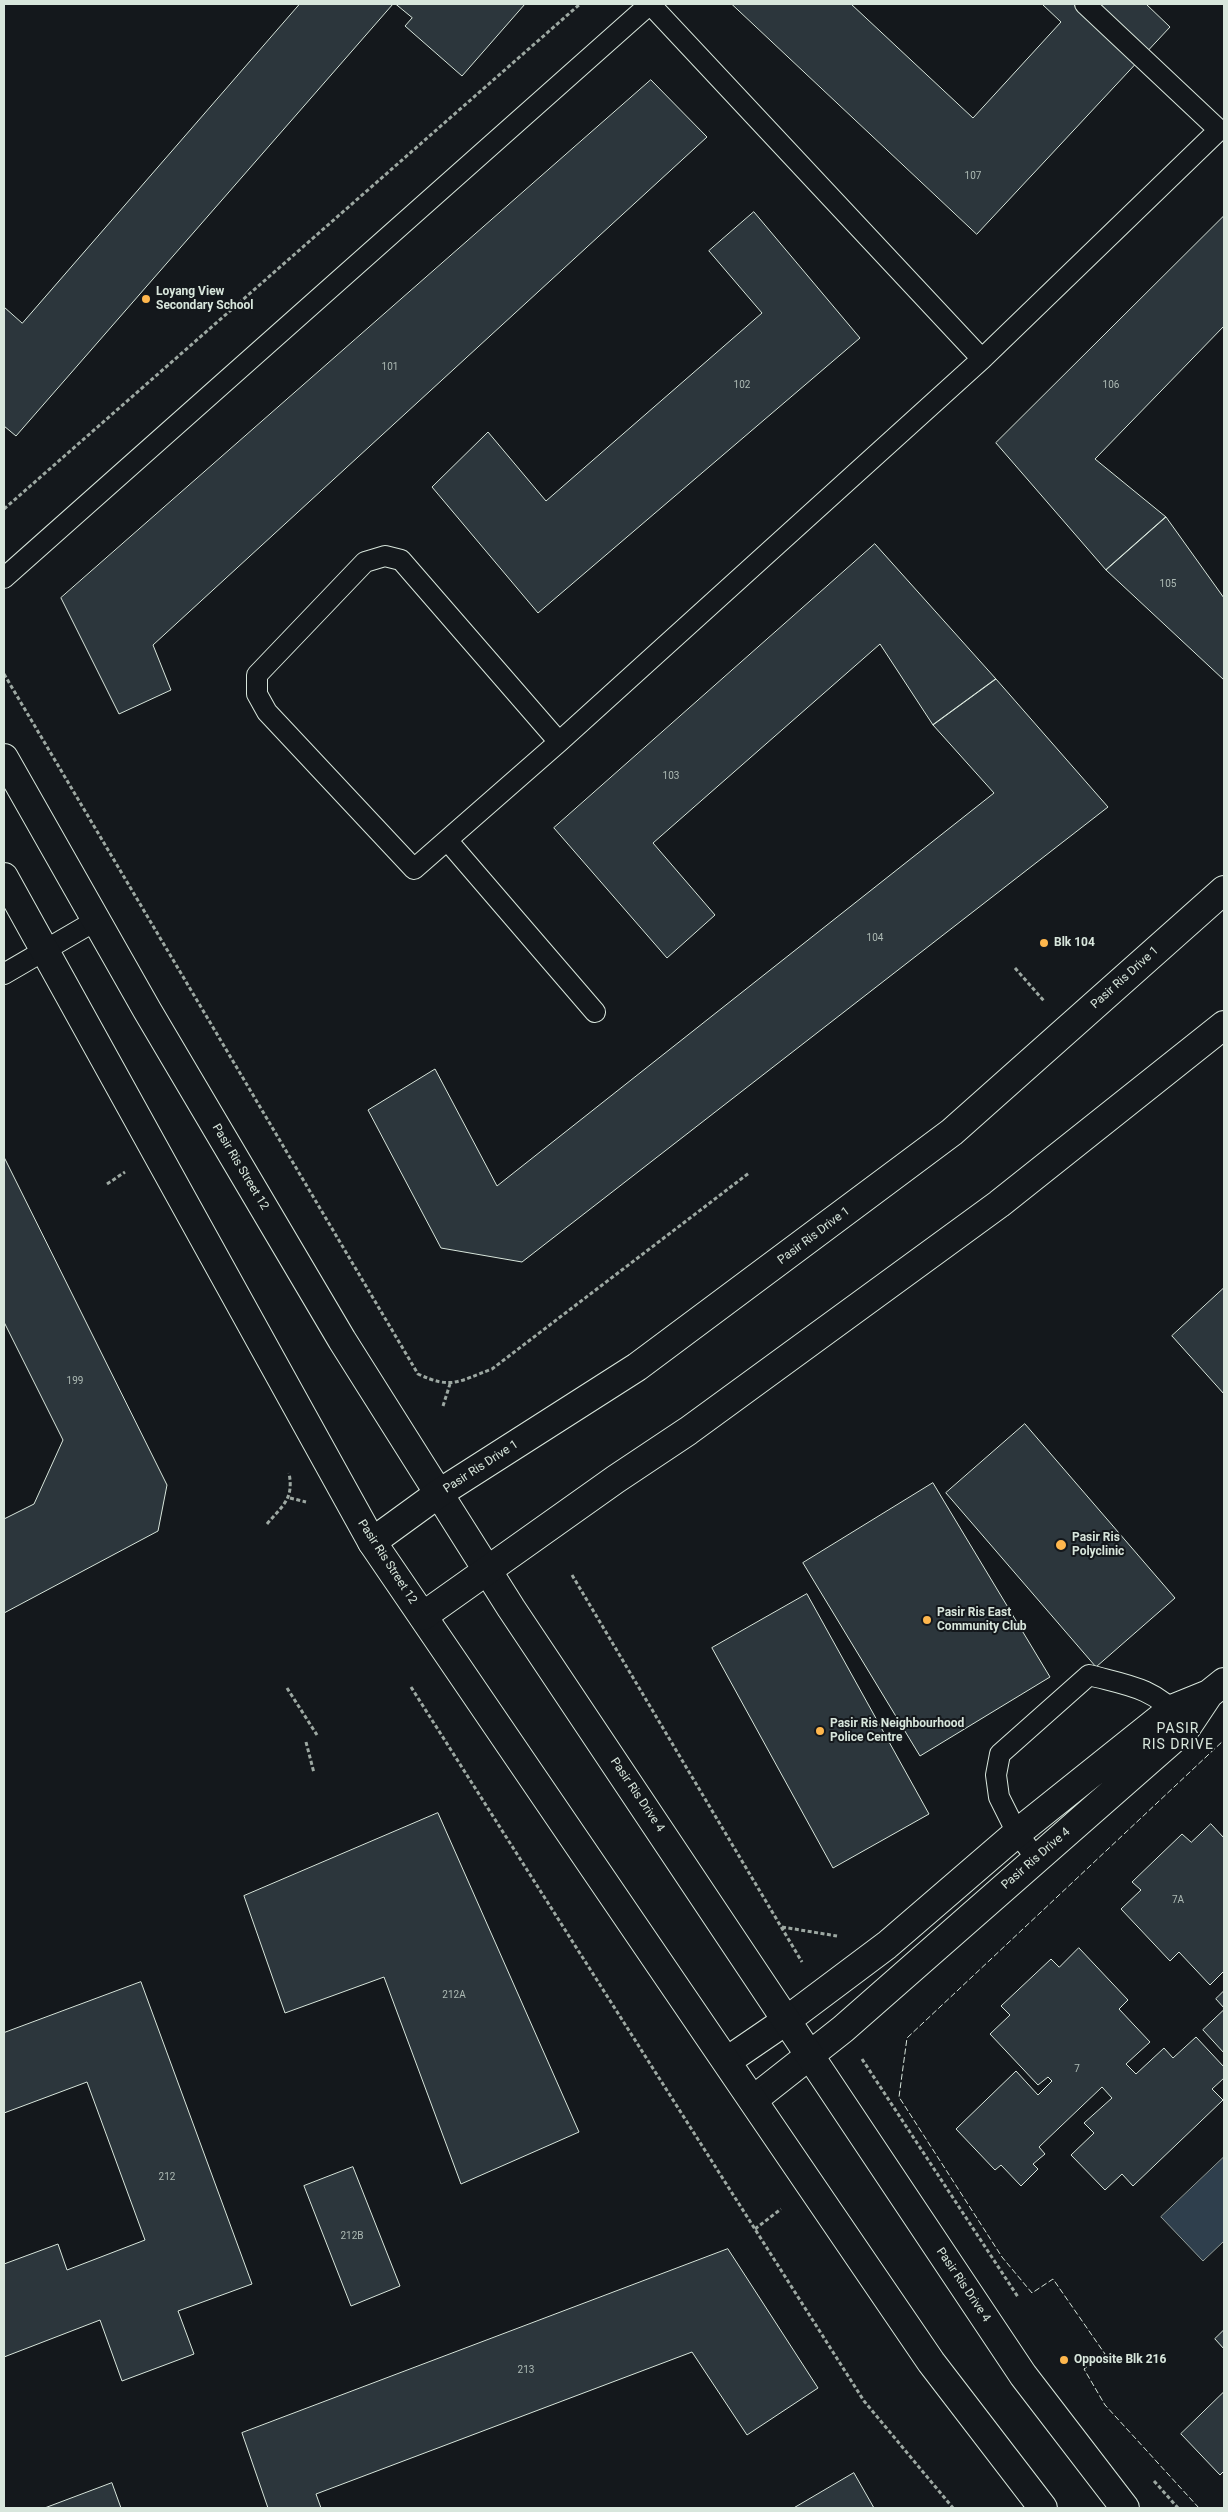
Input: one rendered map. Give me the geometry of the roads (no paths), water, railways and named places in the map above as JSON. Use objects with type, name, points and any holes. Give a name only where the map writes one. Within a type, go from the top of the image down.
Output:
[{"type":"street","name":"Pasir Ris Street 12","points":[[4,758],[95,921],[342,1340],[487,1570]]},
{"type":"street","name":"Pasir Ris Street 12","points":[[4,877],[372,1542],[423,1616]]},
{"type":"street","name":"Pasir Ris Drive 1","points":[[372,1542],[438,1494],[637,1367],[952,1132],[1224,890]]},
{"type":"street","points":[[1043,2508],[932,2362],[423,1616],[688,1431],[999,1204],[1224,1025]]},
{"type":"street","name":"Pasir Ris Drive 4","points":[[487,1570],[1023,2375],[1125,2508]]},
{"type":"street","name":"Pasir Ris Drive 4","points":[[753,2100],[843,2028],[1036,1858],[1180,1718],[1216,1688]]},
{"type":"street","name":"Pasir Ris Drive 4","points":[[727,2061],[787,2020],[893,1940],[1017,1833],[1180,1718]]},
{"type":"lane","points":[[4,578],[650,4],[982,359]]},
{"type":"lane","points":[[559,742],[401,560],[385,556],[365,562],[257,675],[257,694],[267,712],[414,869],[559,742],[982,359],[1219,130],[1085,4]]},
{"type":"lane","points":[[447,840],[595,1012]]},
{"type":"lane","points":[[4,974],[95,921]]},
{"type":"lane","points":[[1036,1858],[1017,1833],[999,1797],[996,1775],[1000,1754],[1088,1675],[1149,1691],[1180,1718]]},
{"type":"water","points":[[1224,2157],[1224,2241],[1203,2261],[1161,2217]]},
{"type":"place","name":"Loyang View Secondary School","points":[[146,299]]},
{"type":"place","name":"Blk 104","points":[[1044,943]]},
{"type":"place","name":"Pasir Ris Polyclinic","points":[[1061,1545]]},
{"type":"place","name":"Pasir Ris East Community Club","points":[[927,1620]]},
{"type":"place","name":"Pasir Ris Neighbourhood Police Centre","points":[[820,1731]]},
{"type":"place","name":"Opposite Blk 216","points":[[1064,2360]]},
{"type":"district","name":"PASIR RIS DRIVE","points":[[1178,1738]]}]
